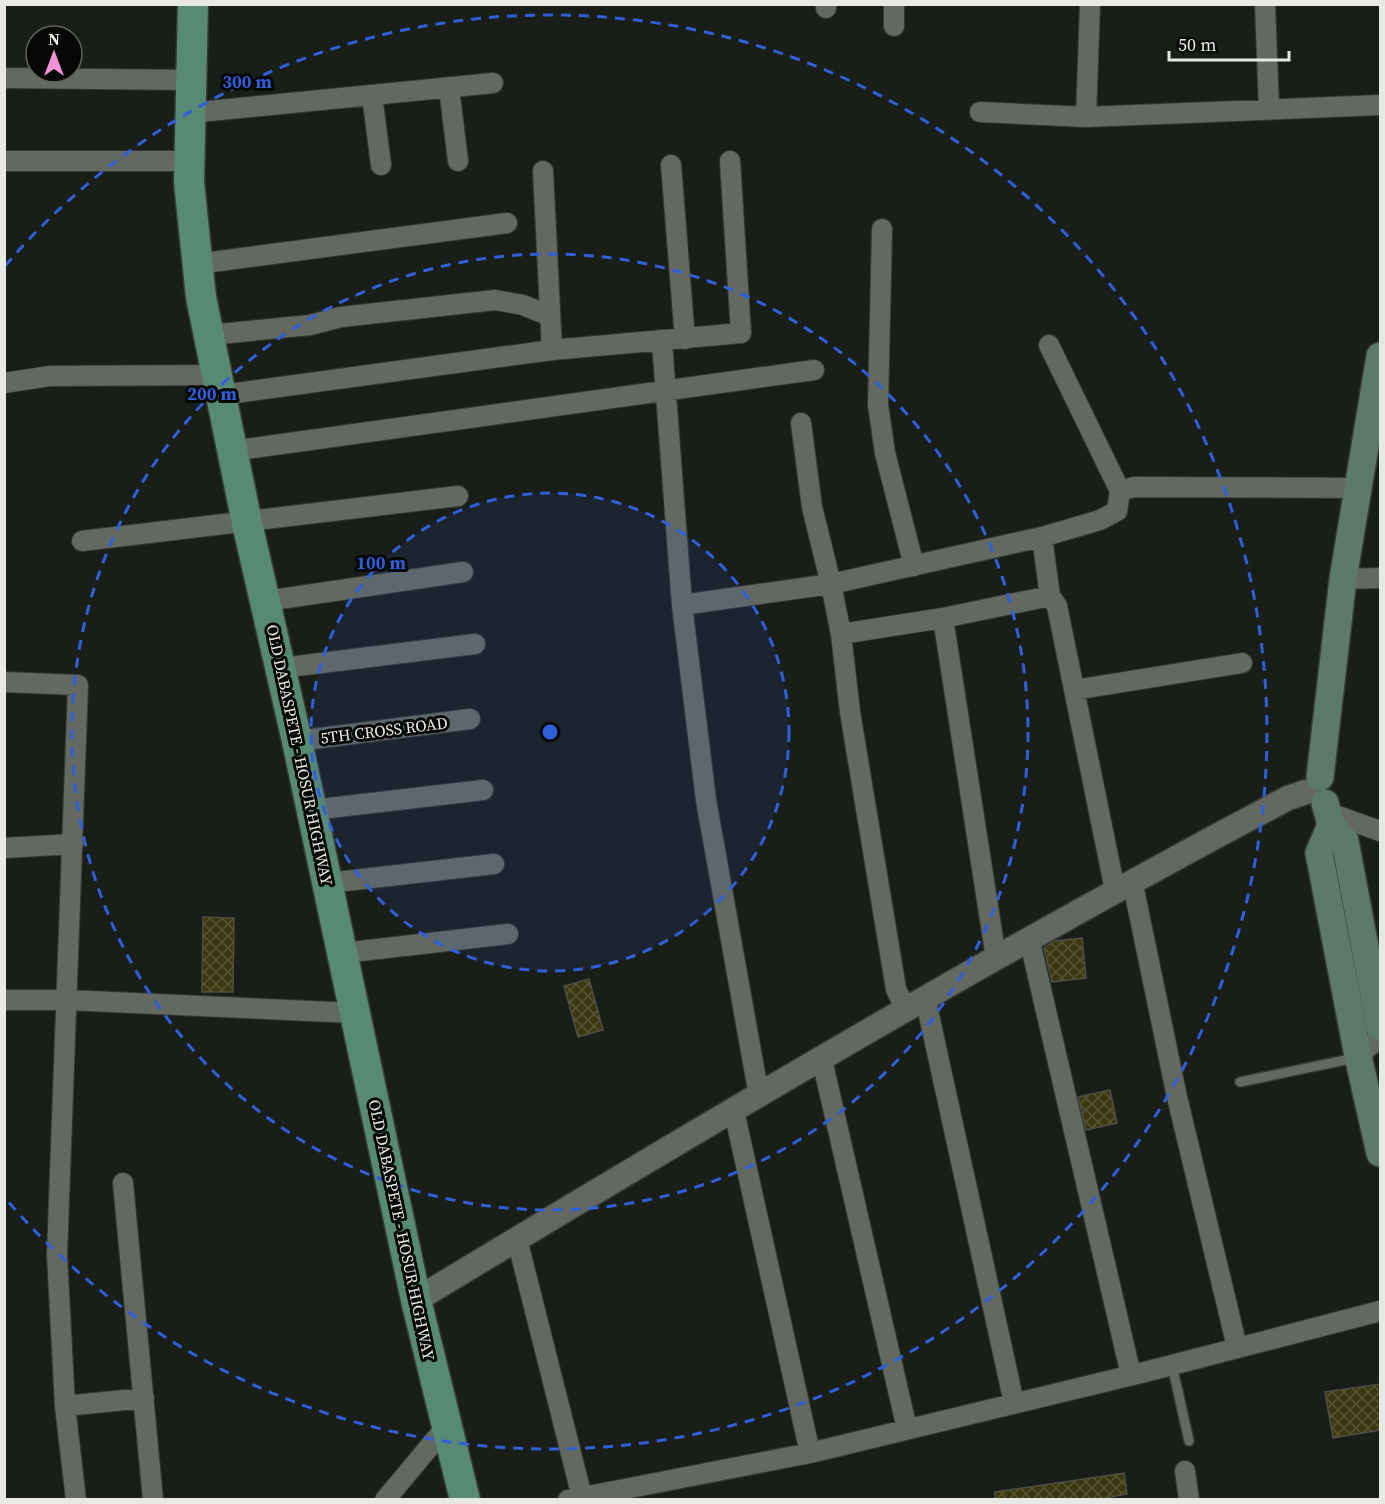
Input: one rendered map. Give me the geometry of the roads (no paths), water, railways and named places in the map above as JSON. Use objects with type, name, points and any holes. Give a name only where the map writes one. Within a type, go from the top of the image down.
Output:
[{"type":"main road","name":"OLD DABASPETE - HOSUR HIGHWAY","points":[[193,4],[189,161],[197,264],[208,335],[416,1300],[465,1500]]},
{"type":"main road","points":[[1380,362],[1356,488],[1343,579],[1319,853],[1358,1056],[1380,1153]]},
{"type":"main road","points":[[1322,802],[1345,841],[1380,1027]]},
{"type":"street","points":[[894,4],[894,26]]},
{"type":"street","points":[[1086,117],[1090,4]]},
{"type":"street","points":[[1264,4],[1269,108]]},
{"type":"street","points":[[4,78],[190,80]]},
{"type":"street","points":[[189,112],[493,83]]},
{"type":"street","points":[[449,88],[458,161]]},
{"type":"street","points":[[372,95],[381,165]]},
{"type":"street","points":[[980,112],[1086,117],[1380,105]]},
{"type":"street","points":[[4,161],[189,161]]},
{"type":"street","points":[[4,383],[50,376],[219,385],[552,350],[662,342],[741,333],[730,161]]},
{"type":"street","points":[[671,165],[685,339]]},
{"type":"street","points":[[543,171],[552,350]]},
{"type":"street","points":[[197,264],[507,223]]},
{"type":"street","points":[[882,229],[878,405],[885,453],[914,566]]},
{"type":"street","points":[[208,335],[310,325],[341,317],[495,300],[523,305],[550,316]]},
{"type":"street","points":[[662,342],[682,605],[706,800],[759,1096]]},
{"type":"street","points":[[682,605],[831,584],[1042,537],[1100,520],[1117,511],[1120,491],[1048,345]]},
{"type":"street","points":[[232,451],[814,370]]},
{"type":"street","points":[[801,423],[812,507],[841,634],[850,712],[896,989],[915,1002],[1014,1403]]},
{"type":"street","points":[[1120,491],[1134,487],[1356,488]]},
{"type":"street","points":[[82,541],[458,496]]},
{"type":"street","points":[[1042,537],[1050,596],[1057,606],[1074,690],[1177,1097],[1237,1347]]},
{"type":"street","points":[[266,601],[463,572]]},
{"type":"street","points":[[1343,579],[1380,578]]},
{"type":"street","points":[[841,634],[943,618],[1050,596]]},
{"type":"street","points":[[943,618],[996,958]]},
{"type":"street","points":[[281,668],[474,644]]},
{"type":"street","points":[[1074,690],[1242,663]]},
{"type":"street","points":[[4,682],[78,685],[74,844],[57,1255],[65,1406],[76,1500]]},
{"type":"street","name":"5TH CROSS ROAD","points":[[297,741],[470,719]]},
{"type":"street","points":[[312,810],[483,790]]},
{"type":"street","points":[[416,1300],[822,1060],[915,1002],[1124,885],[1288,798],[1322,802],[1380,831]]},
{"type":"street","points":[[4,848],[74,844]]},
{"type":"street","points":[[327,883],[494,864]]},
{"type":"street","points":[[343,953],[508,934]]},
{"type":"street","points":[[1029,938],[1131,1375]]},
{"type":"street","points":[[4,1000],[67,1000],[355,1013]]},
{"type":"street","points":[[1358,1056],[1380,1037]]},
{"type":"street","points":[[822,1060],[907,1429]]},
{"type":"street","points":[[734,1111],[810,1453]]},
{"type":"street","points":[[123,1183],[153,1500]]},
{"type":"street","points":[[517,1239],[575,1498],[810,1453],[1172,1365],[1380,1311]]},
{"type":"street","points":[[65,1406],[144,1398]]},
{"type":"street","points":[[385,1500],[446,1427]]},
{"type":"street","points":[[1185,1471],[1189,1500]]},
{"type":"lane","points":[[1240,1082],[1352,1060],[1358,1056]]},
{"type":"lane","points":[[1172,1365],[1188,1442]]}]
